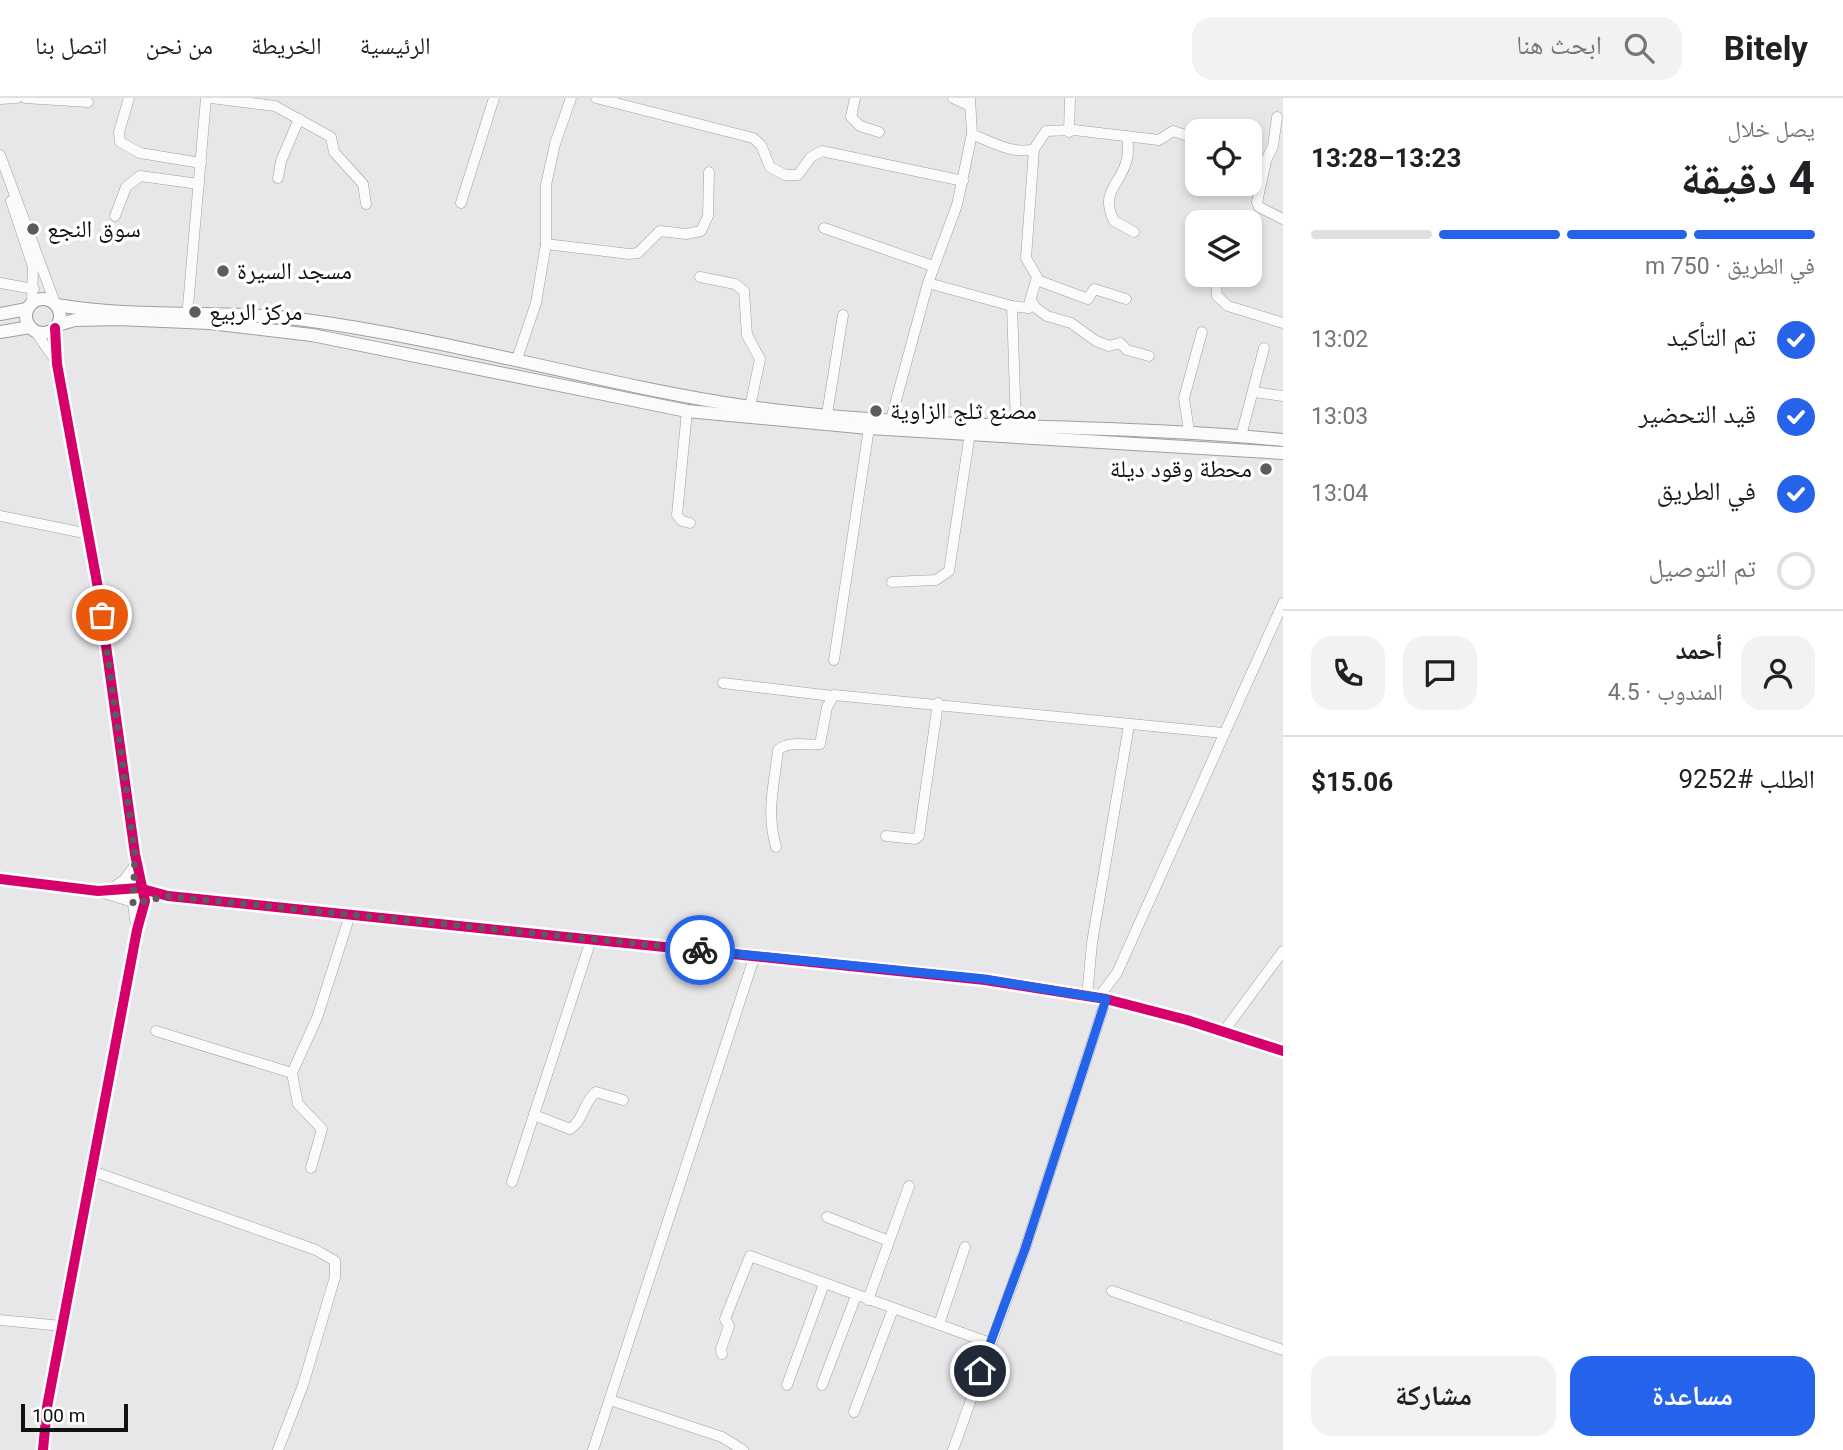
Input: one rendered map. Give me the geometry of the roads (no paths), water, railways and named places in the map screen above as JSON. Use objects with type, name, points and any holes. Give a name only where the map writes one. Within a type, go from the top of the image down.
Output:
[{"type":"main road","points":[[0,314],[42,298],[56,304],[187,317],[312,335],[687,411],[869,428],[1283,453]]},
{"type":"main road","points":[[31,300],[26,320],[33,329]]},
{"type":"main road","points":[[56,304],[60,313],[56,327]]},
{"type":"main road","points":[[0,332],[33,329],[44,333],[75,320],[187,317],[307,320],[421,338],[609,382],[750,407],[891,419],[1189,431],[1283,440]]},
{"type":"street","points":[[0,99],[17,98]]},
{"type":"street","points":[[25,98],[88,103]]},
{"type":"street","points":[[129,98],[119,132],[120,142],[140,153],[201,163]]},
{"type":"street","points":[[187,317],[209,98],[275,106],[331,137],[334,152],[363,184],[366,204]]},
{"type":"street","points":[[461,202],[494,98]]},
{"type":"street","points":[[517,359],[536,303],[546,244],[547,185],[555,144],[571,98]]},
{"type":"street","points":[[596,98],[753,138],[761,145],[770,167],[785,176],[798,175],[811,157],[822,151],[912,168],[962,181]]},
{"type":"street","points":[[855,98],[851,117],[855,122],[879,132]]},
{"type":"street","points":[[891,419],[933,265],[962,181],[972,134],[970,102],[953,98]]},
{"type":"street","points":[[1069,132],[1070,98]]},
{"type":"street","points":[[1277,117],[1273,146],[1264,165],[1257,202],[1262,210],[1283,219]]},
{"type":"street","points":[[278,178],[281,161],[299,119]]},
{"type":"street","points":[[928,283],[1028,308],[1037,280],[1036,271],[1026,257],[1034,149],[1043,132],[1074,130],[1162,140],[1173,131],[1185,135]]},
{"type":"street","points":[[972,134],[1010,149],[1034,149]]},
{"type":"street","points":[[1127,136],[1127,158],[1108,196],[1108,205],[1114,221],[1134,232]]},
{"type":"street","points":[[0,155],[29,240],[33,267],[31,300],[0,283]]},
{"type":"street","points":[[0,171],[56,304]]},
{"type":"street","points":[[546,244],[629,254],[638,253],[660,231],[686,234],[701,231],[708,216],[709,172]]},
{"type":"street","points":[[115,216],[126,187],[140,176],[199,184]]},
{"type":"street","points":[[824,228],[933,265]]},
{"type":"street","points":[[700,277],[734,284],[744,291],[747,335],[760,359],[750,407]]},
{"type":"street","points":[[1037,280],[1088,299],[1094,289],[1126,299]]},
{"type":"street","points":[[1216,287],[1217,296],[1228,306],[1283,323]]},
{"type":"street","points":[[1032,302],[1047,316],[1071,323],[1096,341],[1110,346],[1120,343],[1127,350],[1149,356]]},
{"type":"street","points":[[1012,306],[1016,425]]},
{"type":"street","points":[[827,414],[842,315]]},
{"type":"street","points":[[43,1450],[62,1326],[137,930],[145,901],[138,889],[89,534],[57,364],[56,327]]},
{"type":"street","points":[[33,329],[46,344],[57,364]]},
{"type":"street","points":[[1189,431],[1184,398],[1202,332]]},
{"type":"street","points":[[1241,436],[1264,348]]},
{"type":"street","points":[[1254,392],[1283,396]]},
{"type":"street","points":[[687,411],[677,515],[682,521],[690,523]]},
{"type":"street","points":[[834,660],[869,428]]},
{"type":"street","points":[[892,582],[936,580],[949,570],[971,433]]},
{"type":"street","points":[[0,516],[89,534]]},
{"type":"street","points":[[1097,998],[1117,974],[1283,603]]},
{"type":"street","points":[[723,683],[1223,733]]},
{"type":"street","points":[[776,847],[768,810],[775,785],[778,750],[783,746],[795,744],[820,744],[832,696]]},
{"type":"street","points":[[886,836],[915,839],[919,836],[937,703]]},
{"type":"street","points":[[953,1450],[1025,1249],[1097,998],[1093,943],[1129,725]]},
{"type":"street","points":[[103,891],[129,875],[134,859]]},
{"type":"street","points":[[0,879],[103,891],[138,889],[167,896],[985,979],[1097,998],[1224,1031],[1283,1051]]},
{"type":"street","points":[[137,930],[133,904],[138,889]]},
{"type":"street","points":[[103,891],[133,904],[167,896]]},
{"type":"street","points":[[311,1168],[322,1129],[299,1104],[292,1073],[320,1010],[350,915]]},
{"type":"street","points":[[512,1182],[591,940]]},
{"type":"street","points":[[1224,1031],[1283,951]]},
{"type":"street","points":[[593,1450],[755,955]]},
{"type":"street","points":[[156,1031],[292,1073]]},
{"type":"street","points":[[534,1115],[570,1129],[577,1124],[588,1098],[596,1092],[624,1100]]},
{"type":"street","points":[[92,1171],[323,1253],[335,1261],[335,1277],[303,1385],[278,1450]]},
{"type":"street","points":[[868,1300],[909,1186]]},
{"type":"street","points":[[827,1217],[889,1241]]},
{"type":"street","points":[[939,1324],[965,1247]]},
{"type":"street","points":[[722,1354],[721,1349],[729,1326],[725,1319],[749,1256],[990,1343]]},
{"type":"street","points":[[787,1385],[824,1284]]},
{"type":"street","points":[[1112,1291],[1283,1350]]},
{"type":"street","points":[[822,1385],[856,1296]]},
{"type":"street","points":[[854,1412],[893,1309]]},
{"type":"street","points":[[0,1320],[62,1326]]},
{"type":"street","points":[[610,1400],[714,1434],[743,1450]]},
{"type":"place","name":"سوق النجع","points":[[33,229]]},
{"type":"place","name":"مسجد السيرة","points":[[223,271]]},
{"type":"place","name":"مركز الربيع","points":[[195,312]]},
{"type":"place","name":"مصنع ثلج الزاوية","points":[[876,411]]},
{"type":"place","name":"محطة وقود ديلة","points":[[1266,469]]}]
